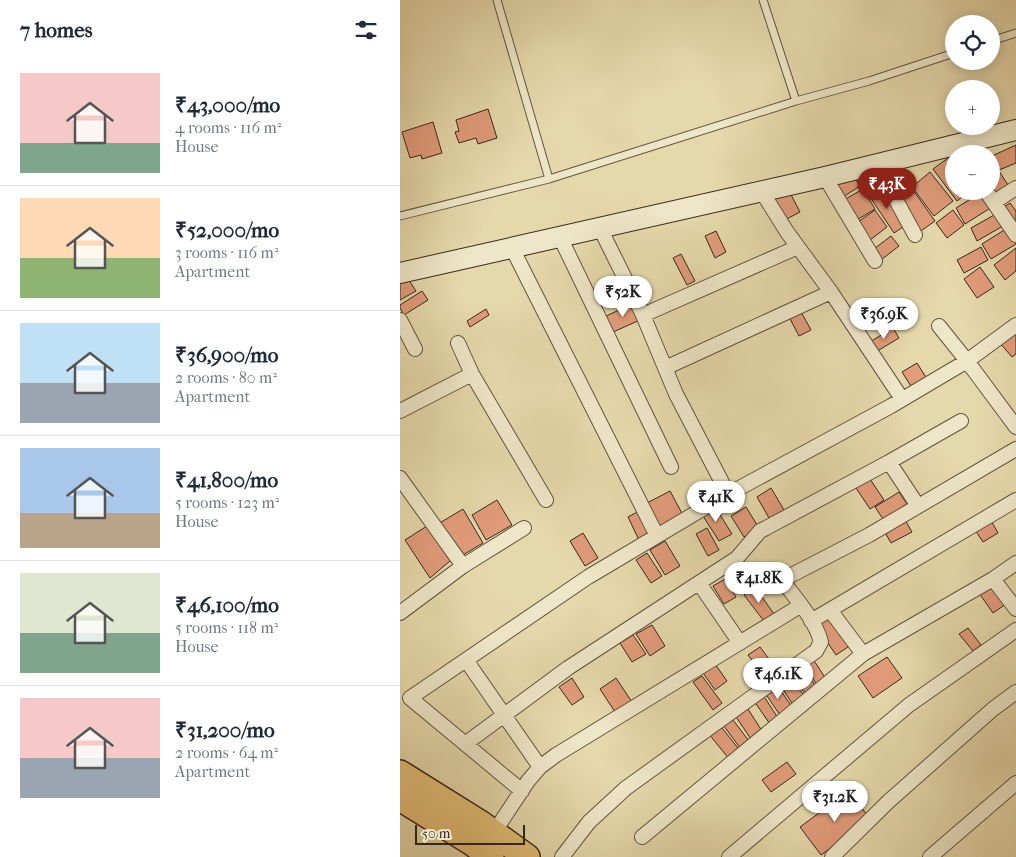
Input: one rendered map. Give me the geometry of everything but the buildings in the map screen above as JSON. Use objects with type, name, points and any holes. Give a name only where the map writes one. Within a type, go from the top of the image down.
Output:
[{"type":"highway","points":[[400,773],[489,847]]},
{"type":"highway","points":[[400,798],[489,847],[527,857]]},
{"type":"street","points":[[970,145],[1016,130]]},
{"type":"street","points":[[400,273],[762,192],[876,164],[945,151]]},
{"type":"street","points":[[876,164],[915,235]]},
{"type":"street","points":[[825,177],[875,261]]},
{"type":"street","points":[[1000,194],[1016,188]]},
{"type":"street","points":[[762,192],[902,399]]},
{"type":"street","points":[[992,200],[1016,235]]},
{"type":"street","points":[[600,228],[642,316],[676,394],[728,494]]},
{"type":"street","points":[[560,237],[671,467]]},
{"type":"street","points":[[642,316],[798,247]]},
{"type":"street","points":[[512,248],[657,536]]},
{"type":"street","points":[[665,368],[830,292]]},
{"type":"street","points":[[400,320],[415,349]]},
{"type":"street","points":[[522,790],[410,698],[588,577],[728,494],[902,399],[967,360],[1016,325]]},
{"type":"street","points":[[939,326],[967,360],[1016,427]]},
{"type":"street","points":[[458,343],[472,374],[546,500]]},
{"type":"street","points":[[400,410],[472,374]]},
{"type":"street","points":[[465,744],[568,668],[737,558],[760,531],[961,421]]},
{"type":"street","points":[[562,857],[589,822],[620,793],[816,651],[821,642],[812,621],[782,580],[869,534],[1016,449]]},
{"type":"street","points":[[889,462],[918,506]]},
{"type":"street","points":[[400,478],[464,566]]},
{"type":"street","points":[[812,621],[1016,500]]},
{"type":"street","points":[[400,613],[464,566],[524,528]]},
{"type":"street","points":[[642,837],[863,654],[993,579],[1016,563]]},
{"type":"street","points":[[993,579],[1016,609]]},
{"type":"street","points":[[699,582],[740,643]]},
{"type":"street","points":[[489,847],[522,790],[540,767],[556,755],[800,606]]},
{"type":"street","points":[[830,610],[863,654]]},
{"type":"street","points":[[729,857],[909,705],[1016,630]]},
{"type":"street","points":[[466,660],[540,767]]},
{"type":"street","points":[[832,857],[889,801],[993,709],[1016,692]]},
{"type":"street","points":[[930,857],[1016,783]]},
{"type":"lane","points":[[497,0],[549,180]]},
{"type":"lane","points":[[763,0],[796,101]]},
{"type":"lane","points":[[1000,38],[1016,32]]},
{"type":"lane","points":[[400,216],[549,180],[796,101],[870,81],[945,56]]}]
